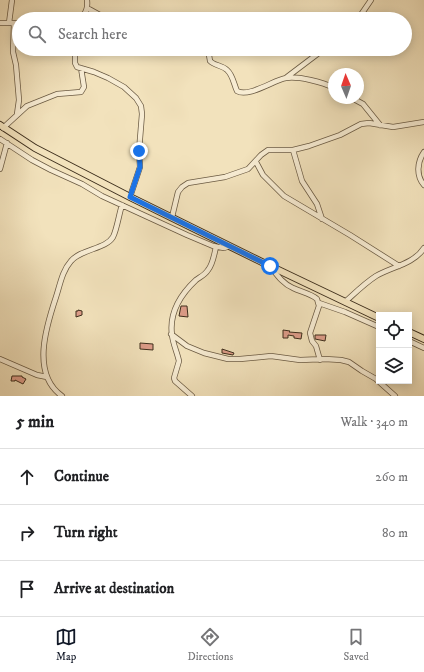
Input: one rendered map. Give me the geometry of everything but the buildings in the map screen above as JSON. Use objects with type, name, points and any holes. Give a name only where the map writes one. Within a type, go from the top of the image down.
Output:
[{"type":"main road","points":[[1,126],[35,148],[130,197],[376,317]]},
{"type":"main road","points":[[412,333],[424,339]]},
{"type":"street","points":[[12,0],[13,12]]},
{"type":"street","points":[[86,12],[87,0]]},
{"type":"street","points":[[363,12],[371,0]]},
{"type":"street","points":[[87,8],[94,12]]},
{"type":"street","points":[[0,23],[12,23]]},
{"type":"street","points":[[14,56],[19,100],[17,114]]},
{"type":"street","points":[[75,56],[75,63],[77,67],[94,72],[124,87],[136,98],[141,106],[142,114],[139,151],[140,167],[130,197]]},
{"type":"street","points":[[209,56],[212,63],[230,73],[239,93],[261,88],[287,78],[315,56]]},
{"type":"street","points":[[1,126],[27,106],[57,94],[81,92],[84,87],[81,68]]},
{"type":"street","points":[[287,78],[299,78],[328,85]]},
{"type":"street","points":[[363,104],[380,125]]},
{"type":"street","points":[[172,217],[178,192],[182,187],[188,184],[212,180],[248,170],[261,155],[268,150],[293,150],[340,135],[361,124],[368,123],[393,127],[424,122]]},
{"type":"street","points":[[0,139],[32,160],[82,184],[102,196],[216,247],[224,248],[231,246]]},
{"type":"street","points":[[0,169],[7,143]]},
{"type":"street","points":[[293,150],[302,181],[317,204],[322,219]]},
{"type":"street","points":[[424,152],[418,165],[418,174],[424,185]]},
{"type":"street","points":[[256,162],[263,175],[284,196],[350,234],[400,266]]},
{"type":"street","points":[[62,396],[48,381],[44,371],[44,342],[48,321],[65,270],[72,260],[83,253],[110,241],[114,235],[122,205]]},
{"type":"street","points":[[192,396],[175,381],[174,378],[180,362],[174,346],[172,319],[182,295],[209,270],[216,247]]},
{"type":"street","points":[[345,302],[376,276],[400,266],[421,252],[424,248]]},
{"type":"street","points":[[270,266],[285,284],[292,288],[311,294],[317,298],[319,303],[310,333],[320,360]]},
{"type":"street","points":[[319,303],[345,312],[376,327]]},
{"type":"street","points":[[172,334],[187,346],[204,353],[228,359],[271,356],[300,360],[341,360],[349,362],[376,379],[395,396]]},
{"type":"street","points":[[412,342],[424,348]]},
{"type":"street","points":[[0,359],[37,375],[47,377]]},
{"type":"route","points":[[139,151],[140,167],[130,197],[270,266]]}]
